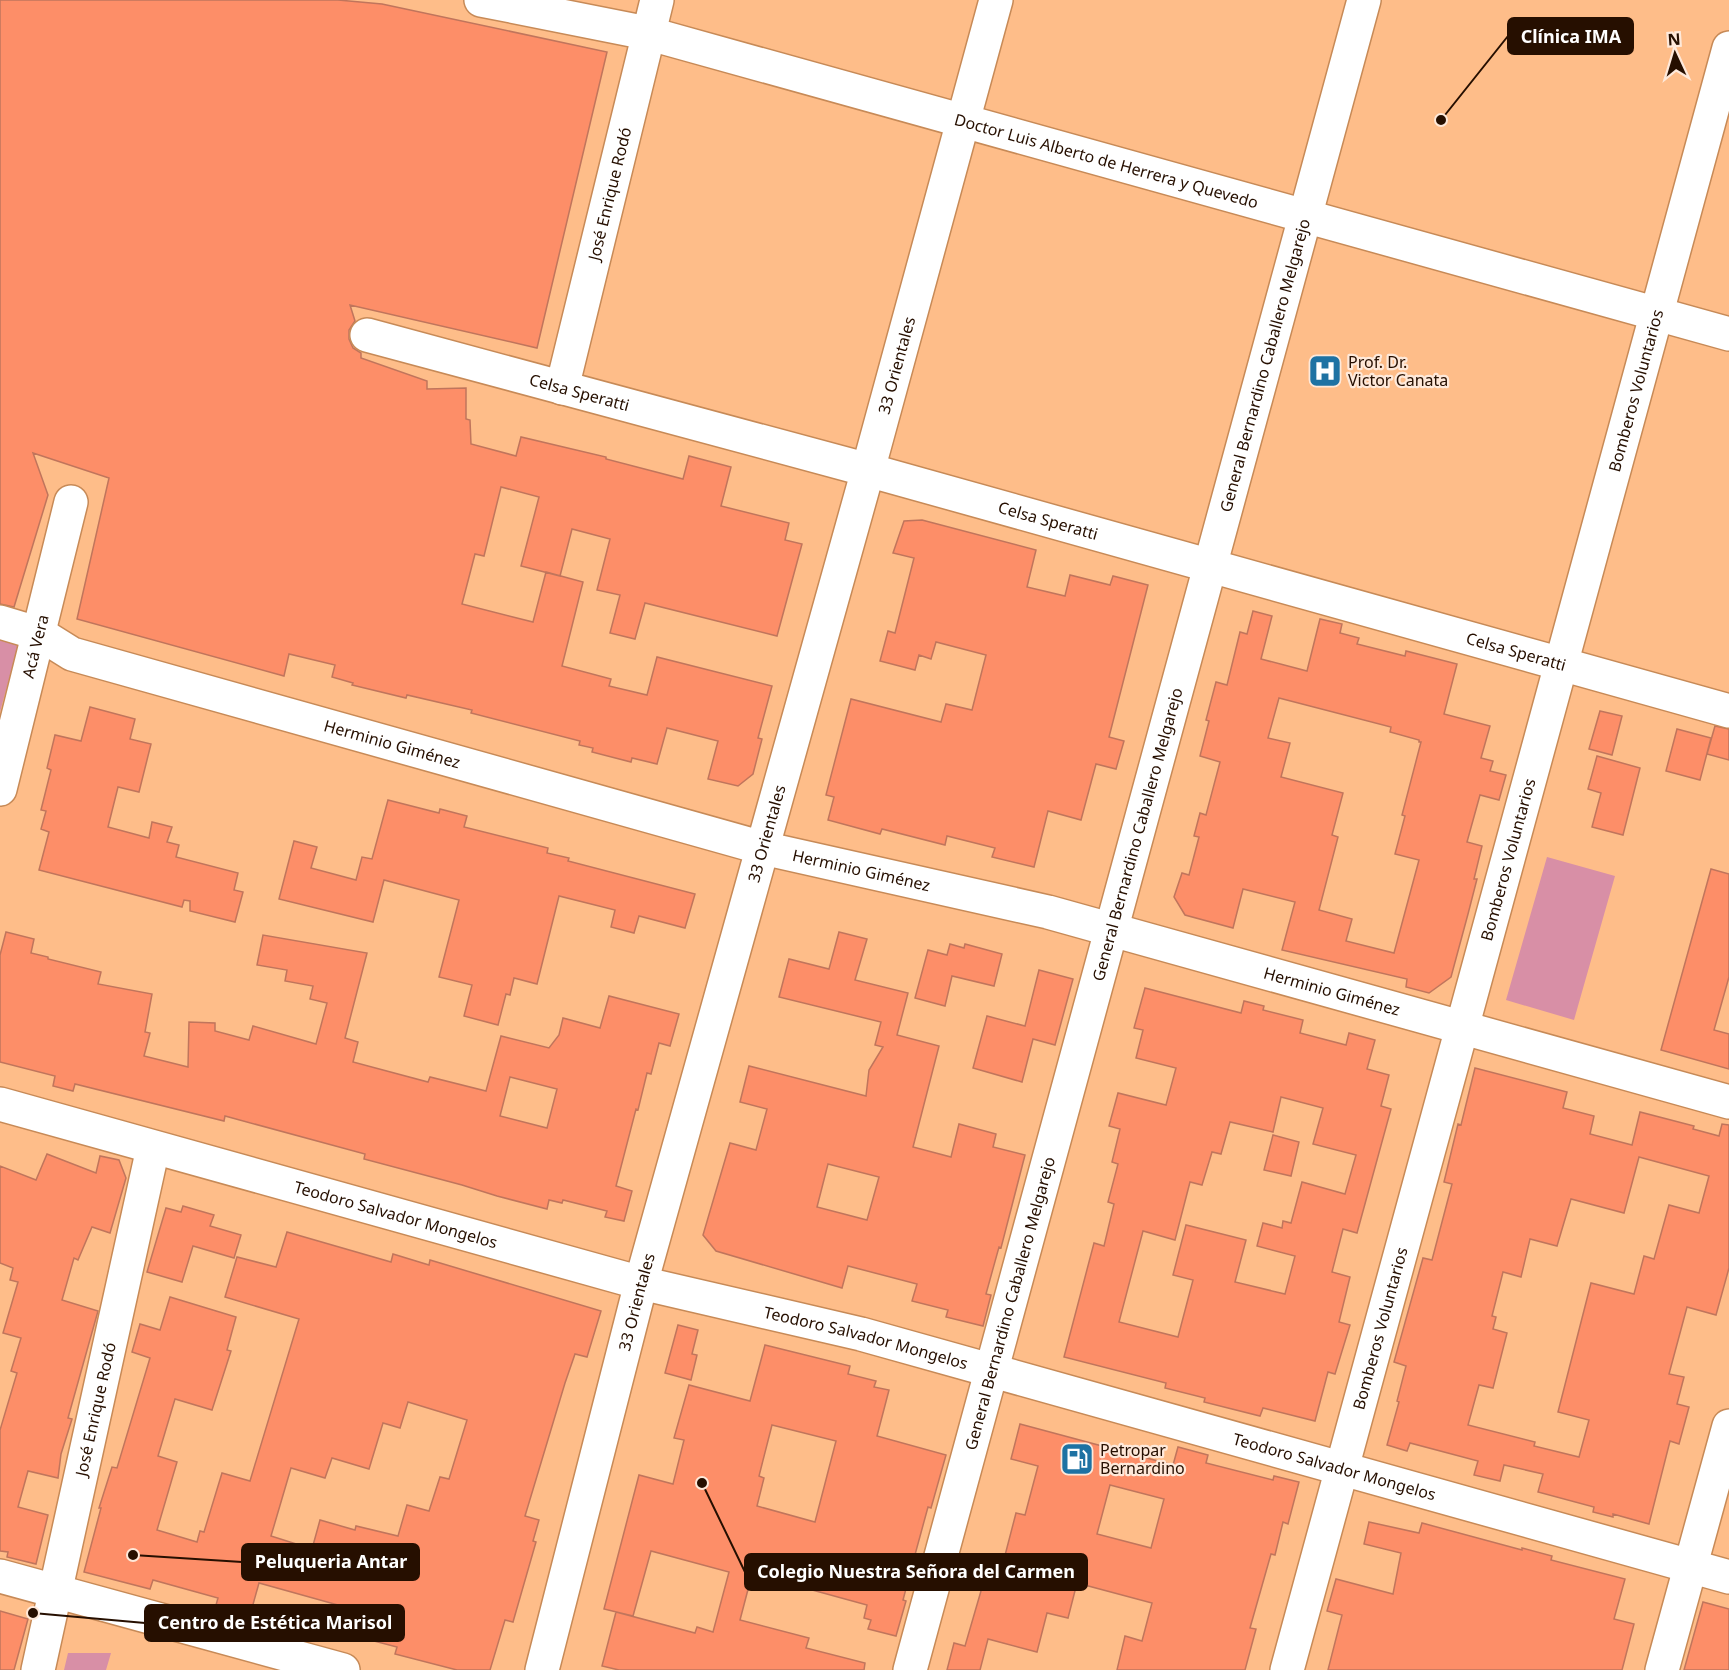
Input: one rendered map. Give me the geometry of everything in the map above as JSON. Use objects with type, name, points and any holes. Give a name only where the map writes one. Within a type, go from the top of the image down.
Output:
[{"type":"street","name":"Doctor Luis Alberto de Herrera y Quevedo","points":[[481,0],[647,33],[1729,334]]},
{"type":"street","name":"José Enrique Rodó","points":[[562,387],[647,33],[657,0]]},
{"type":"street","name":"33 Orientales","points":[[542,1670],[640,1283],[868,470],[996,0]]},
{"type":"street","name":"General Bernardino Caballero Melgarejo","points":[[910,1670],[1364,0]]},
{"type":"street","name":"Bomberos Voluntarios","points":[[1287,1670],[1729,48]]},
{"type":"street","name":"Celsa Speratti","points":[[367,335],[868,470],[1729,711]]},
{"type":"street","name":"Acá Vera","points":[[0,789],[71,502]]},
{"type":"street","name":"Herminio Giménez","points":[[0,622],[40,634],[72,654],[763,848],[1048,912],[1729,1102]]},
{"type":"street","name":"Teodoro Salvador Mongelos","points":[[0,1104],[640,1283],[861,1334],[1729,1577]]},
{"type":"street","name":"José Enrique Rodó","points":[[38,1670],[153,1148]]},
{"type":"street","points":[[1662,1670],[1729,1426]]},
{"type":"street","points":[[0,1576],[343,1670]]},
{"type":"shaded area","points":[[0,634],[15,639],[18,646],[0,712]]},
{"type":"shaded area","points":[[1547,857],[1615,876],[1574,1020],[1506,1000]]},
{"type":"shaded area","points":[[68,1653],[111,1653],[106,1670],[64,1670]]},
{"type":"building","points":[[0,0],[338,0],[382,4],[607,52],[537,348],[350,305],[355,321],[349,330],[349,339],[353,348],[361,353],[361,358],[427,381],[427,389],[466,388],[466,419],[470,420],[471,444],[516,456],[521,437],[606,457],[606,459],[683,479],[689,456],[731,467],[721,506],[789,523],[785,540],[802,544],[777,636],[645,603],[635,639],[610,633],[620,595],[597,590],[610,539],[572,529],[560,576],[583,582],[562,666],[611,679],[609,686],[647,695],[657,657],[772,686],[758,738],[762,739],[753,774],[738,786],[708,779],[718,741],[667,728],[657,764],[632,758],[631,762],[592,752],[593,748],[579,745],[580,741],[471,713],[472,710],[352,685],[353,683],[332,677],[335,665],[289,654],[284,676],[77,619],[109,478],[33,453],[48,495],[14,607],[0,604]],"holes":[[[501,487],[539,497],[521,566],[546,572],[533,622],[462,604],[475,554],[484,556]]]},
{"type":"building","points":[[922,520],[1036,550],[1027,587],[1065,596],[1070,575],[1110,585],[1113,576],[1148,585],[1109,737],[1124,741],[1116,769],[1096,764],[1081,820],[1048,811],[1034,867],[992,857],[995,848],[947,836],[945,845],[882,829],[880,834],[828,820],[834,797],[826,795],[851,699],[941,722],[946,704],[972,710],[986,655],[936,642],[931,659],[919,655],[915,670],[880,661],[888,631],[895,633],[914,558],[893,553],[904,521]]},
{"type":"building","points":[[1253,611],[1272,616],[1261,659],[1307,671],[1320,619],[1342,624],[1340,633],[1359,638],[1357,644],[1405,656],[1406,651],[1457,664],[1444,714],[1490,726],[1481,758],[1493,761],[1490,771],[1506,775],[1499,800],[1480,795],[1467,842],[1482,846],[1468,914],[1451,977],[1429,993],[1406,987],[1407,979],[1282,950],[1295,902],[1243,889],[1233,928],[1185,915],[1174,897],[1182,873],[1189,875],[1199,837],[1194,836],[1200,813],[1206,815],[1220,762],[1200,756],[1216,682],[1227,685],[1240,632],[1247,634]],"holes":[[[1279,698],[1391,727],[1390,732],[1421,742],[1402,815],[1405,816],[1395,854],[1419,860],[1394,953],[1346,941],[1352,919],[1319,910],[1338,837],[1332,835],[1343,793],[1281,777],[1290,743],[1268,738]]]},
{"type":"building","points":[[90,707],[135,719],[130,739],[151,744],[139,792],[118,787],[108,827],[149,838],[152,822],[172,827],[167,842],[179,845],[176,857],[238,873],[234,890],[243,892],[235,922],[190,911],[190,901],[184,900],[182,907],[39,870],[49,832],[41,829],[46,811],[41,810],[51,770],[47,768],[55,735],[81,741]]},
{"type":"building","points":[[1600,711],[1622,716],[1612,755],[1589,749]]},
{"type":"building","points":[[1715,726],[1729,729],[1729,760],[1707,754]]},
{"type":"building","points":[[1677,729],[1711,738],[1700,780],[1666,771]]},
{"type":"building","points":[[1597,756],[1640,768],[1623,835],[1592,827],[1601,793],[1588,789]]},
{"type":"building","points":[[388,800],[439,813],[440,809],[467,816],[464,827],[548,848],[547,853],[569,858],[568,861],[695,894],[685,928],[639,916],[634,933],[611,927],[615,910],[559,896],[537,984],[514,978],[510,995],[506,994],[498,1025],[464,1016],[472,985],[439,977],[459,900],[384,880],[373,922],[279,899],[294,841],[317,847],[311,868],[356,880],[362,857],[372,859]]},
{"type":"building","points":[[1711,869],[1729,874],[1729,977],[1714,1030],[1729,1034],[1729,1069],[1661,1050]]},
{"type":"building","points":[[6,932],[34,939],[31,953],[101,972],[98,984],[152,994],[145,1032],[150,1033],[144,1056],[188,1067],[189,1022],[215,1023],[215,1031],[249,1040],[253,1026],[316,1044],[327,1003],[310,999],[313,986],[285,981],[287,970],[257,965],[263,935],[367,953],[345,1038],[358,1042],[353,1062],[428,1082],[430,1077],[486,1091],[501,1036],[549,1048],[559,1035],[563,1018],[600,1028],[609,996],[679,1014],[670,1046],[659,1043],[651,1074],[647,1073],[638,1110],[636,1109],[616,1186],[632,1191],[624,1221],[605,1217],[607,1211],[563,1200],[562,1203],[549,1200],[547,1209],[497,1196],[364,1159],[365,1154],[225,1116],[224,1121],[75,1084],[73,1091],[53,1086],[55,1076],[0,1062],[0,955]],"holes":[[[510,1077],[557,1089],[547,1128],[500,1116]]]},
{"type":"building","points":[[839,932],[867,939],[855,980],[908,993],[897,1035],[939,1046],[913,1147],[951,1157],[959,1124],[996,1134],[993,1147],[1025,1155],[1001,1248],[999,1247],[986,1294],[991,1295],[983,1326],[946,1317],[948,1310],[912,1301],[917,1284],[848,1266],[842,1288],[716,1251],[703,1235],[730,1143],[756,1150],[767,1109],[740,1102],[749,1066],[866,1096],[869,1070],[883,1047],[875,1045],[881,1022],[779,997],[789,959],[829,969]],"holes":[[[828,1164],[879,1177],[867,1220],[817,1207]]]},
{"type":"building","points":[[950,944],[964,948],[965,944],[1002,954],[994,986],[952,976],[945,1006],[915,998],[928,950],[947,955]]},
{"type":"building","points":[[1039,970],[1073,979],[1055,1045],[1033,1039],[1022,1082],[973,1068],[987,1016],[1025,1026]]},
{"type":"building","points":[[1145,988],[1241,1013],[1244,1001],[1264,1006],[1263,1010],[1303,1020],[1300,1033],[1346,1045],[1349,1033],[1375,1040],[1367,1069],[1389,1075],[1381,1106],[1391,1109],[1357,1233],[1343,1229],[1332,1272],[1350,1277],[1339,1322],[1350,1325],[1335,1374],[1328,1372],[1315,1421],[1263,1408],[1260,1416],[1204,1402],[1205,1398],[1165,1388],[1166,1383],[1064,1357],[1094,1243],[1104,1246],[1114,1204],[1108,1202],[1118,1164],[1112,1162],[1120,1129],[1109,1126],[1118,1093],[1166,1105],[1176,1068],[1136,1058],[1143,1030],[1134,1028]],"holes":[[[1281,1097],[1323,1108],[1313,1144],[1356,1155],[1345,1194],[1302,1182],[1291,1223],[1283,1221],[1282,1228],[1263,1223],[1257,1246],[1295,1256],[1285,1294],[1235,1282],[1246,1240],[1186,1225],[1173,1275],[1193,1280],[1178,1337],[1119,1322],[1143,1231],[1175,1240],[1190,1182],[1202,1185],[1212,1152],[1221,1154],[1230,1122],[1273,1132]]]},
{"type":"building","points":[[1475,1068],[1567,1092],[1563,1108],[1594,1116],[1590,1134],[1632,1145],[1640,1112],[1694,1126],[1693,1129],[1719,1136],[1722,1124],[1729,1125],[1729,1268],[1716,1315],[1687,1307],[1669,1374],[1684,1377],[1677,1404],[1689,1407],[1679,1444],[1670,1441],[1649,1524],[1613,1514],[1613,1517],[1593,1512],[1594,1507],[1538,1492],[1543,1474],[1504,1465],[1500,1481],[1474,1475],[1478,1461],[1410,1443],[1407,1451],[1387,1445],[1406,1366],[1394,1362],[1423,1258],[1432,1260],[1452,1184],[1444,1182],[1458,1124],[1461,1125]],"holes":[[[1639,1157],[1709,1176],[1699,1213],[1669,1205],[1654,1259],[1644,1256],[1634,1294],[1591,1283],[1558,1412],[1589,1420],[1579,1457],[1534,1446],[1535,1442],[1468,1425],[1479,1385],[1493,1388],[1507,1333],[1493,1329],[1496,1317],[1492,1316],[1503,1272],[1521,1277],[1530,1239],[1557,1246],[1571,1199],[1624,1213]]]},
{"type":"building","points":[[1273,1135],[1299,1142],[1291,1176],[1264,1170]]},
{"type":"building","points":[[47,1154],[96,1173],[100,1156],[119,1160],[126,1178],[110,1233],[92,1227],[78,1260],[74,1258],[62,1300],[98,1311],[68,1418],[72,1419],[61,1454],[58,1478],[28,1471],[18,1507],[48,1515],[36,1564],[7,1557],[8,1552],[0,1551],[0,1430],[17,1373],[11,1371],[21,1338],[3,1333],[18,1282],[10,1280],[13,1268],[0,1263],[0,1166],[36,1180]]},
{"type":"building","points":[[183,1206],[214,1215],[210,1226],[241,1235],[234,1258],[193,1246],[182,1282],[147,1272],[166,1208],[181,1212]]},
{"type":"building","points":[[287,1232],[391,1262],[393,1254],[429,1265],[430,1260],[601,1311],[587,1357],[575,1354],[565,1383],[525,1516],[539,1520],[533,1541],[536,1542],[513,1622],[505,1620],[490,1670],[457,1670],[395,1654],[397,1647],[370,1640],[372,1633],[333,1622],[338,1605],[259,1583],[250,1615],[216,1605],[218,1598],[153,1580],[150,1589],[84,1572],[101,1508],[99,1508],[112,1467],[117,1468],[150,1358],[132,1352],[140,1324],[160,1330],[170,1297],[236,1317],[227,1350],[231,1351],[212,1410],[175,1399],[158,1456],[177,1462],[157,1530],[197,1542],[200,1531],[204,1532],[222,1473],[250,1481],[299,1319],[225,1297],[237,1257],[276,1267]],"holes":[[[408,1402],[467,1420],[449,1479],[440,1477],[429,1511],[407,1505],[398,1536],[356,1526],[355,1530],[320,1520],[312,1549],[271,1536],[291,1468],[325,1478],[332,1458],[369,1469],[383,1423],[400,1428]]]},
{"type":"building","points":[[678,1325],[698,1330],[692,1354],[697,1355],[691,1380],[665,1373]]},
{"type":"building","points":[[765,1345],[850,1366],[848,1374],[876,1381],[874,1387],[889,1390],[877,1436],[946,1455],[931,1508],[928,1507],[903,1600],[906,1601],[896,1636],[868,1629],[871,1620],[864,1618],[867,1605],[794,1585],[793,1589],[751,1578],[740,1620],[809,1638],[806,1648],[865,1663],[864,1670],[619,1670],[602,1666],[616,1612],[695,1633],[697,1627],[713,1632],[729,1572],[651,1551],[633,1616],[604,1609],[639,1475],[673,1484],[684,1440],[674,1438],[689,1385],[750,1401]],"holes":[[[772,1425],[836,1441],[815,1522],[757,1506],[764,1478],[759,1476]]]},
{"type":"building","points":[[1020,1424],[1173,1465],[1178,1447],[1208,1455],[1206,1463],[1273,1480],[1274,1476],[1299,1482],[1288,1524],[1283,1522],[1275,1555],[1271,1554],[1250,1628],[1256,1629],[1245,1670],[1117,1670],[1125,1636],[1142,1641],[1152,1603],[1077,1583],[1068,1618],[1047,1613],[1037,1652],[988,1639],[980,1670],[947,1670],[954,1643],[965,1646],[990,1560],[1003,1563],[1016,1513],[1025,1515],[1038,1466],[1011,1459]],"holes":[[[1110,1485],[1164,1499],[1151,1548],[1097,1534]]]},
{"type":"building","points":[[1369,1522],[1419,1533],[1422,1523],[1552,1556],[1551,1560],[1625,1579],[1614,1619],[1634,1624],[1622,1670],[1328,1670],[1342,1615],[1327,1611],[1336,1579],[1393,1594],[1401,1553],[1364,1544]]},
{"type":"building","points":[[1703,1602],[1729,1609],[1729,1670],[1684,1670]]},
{"type":"building","points":[[0,1611],[28,1619],[14,1670],[0,1670]]},
{"type":"place","name":"Clínica IMA","points":[[1441,120]]},
{"type":"place","name":"Prof. Dr. Victor Canata","points":[[1325,371]]},
{"type":"place","name":"Petropar Bernardino","points":[[1077,1459]]},
{"type":"place","name":"Colegio Nuestra Señora del Carmen","points":[[702,1483]]},
{"type":"place","name":"Peluqueria Antar","points":[[133,1555]]},
{"type":"place","name":"Centro de Estética Marisol","points":[[33,1613]]}]
